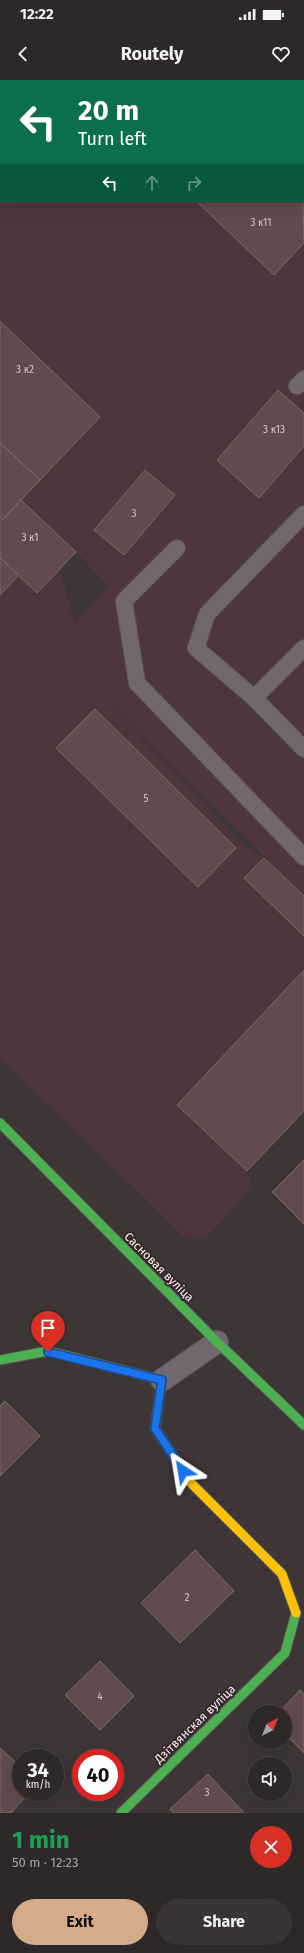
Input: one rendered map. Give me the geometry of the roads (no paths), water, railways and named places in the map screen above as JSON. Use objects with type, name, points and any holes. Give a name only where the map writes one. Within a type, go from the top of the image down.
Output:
[{"type":"street","name":"Сасновая вуліца","points":[[0,1123],[217,1342],[304,1425]]},
{"type":"street","points":[[0,1360],[48,1352],[162,1380],[217,1342]]},
{"type":"street","name":"Дзітвянская вуліца","points":[[121,1813],[285,1653],[296,1613],[282,1574],[190,1482],[155,1428],[162,1380]]},
{"type":"lane","points":[[304,514],[207,614],[196,648],[254,698],[304,749]]},
{"type":"lane","points":[[177,548],[124,601],[137,683],[304,856]]},
{"type":"lane","points":[[254,698],[304,648]]}]
